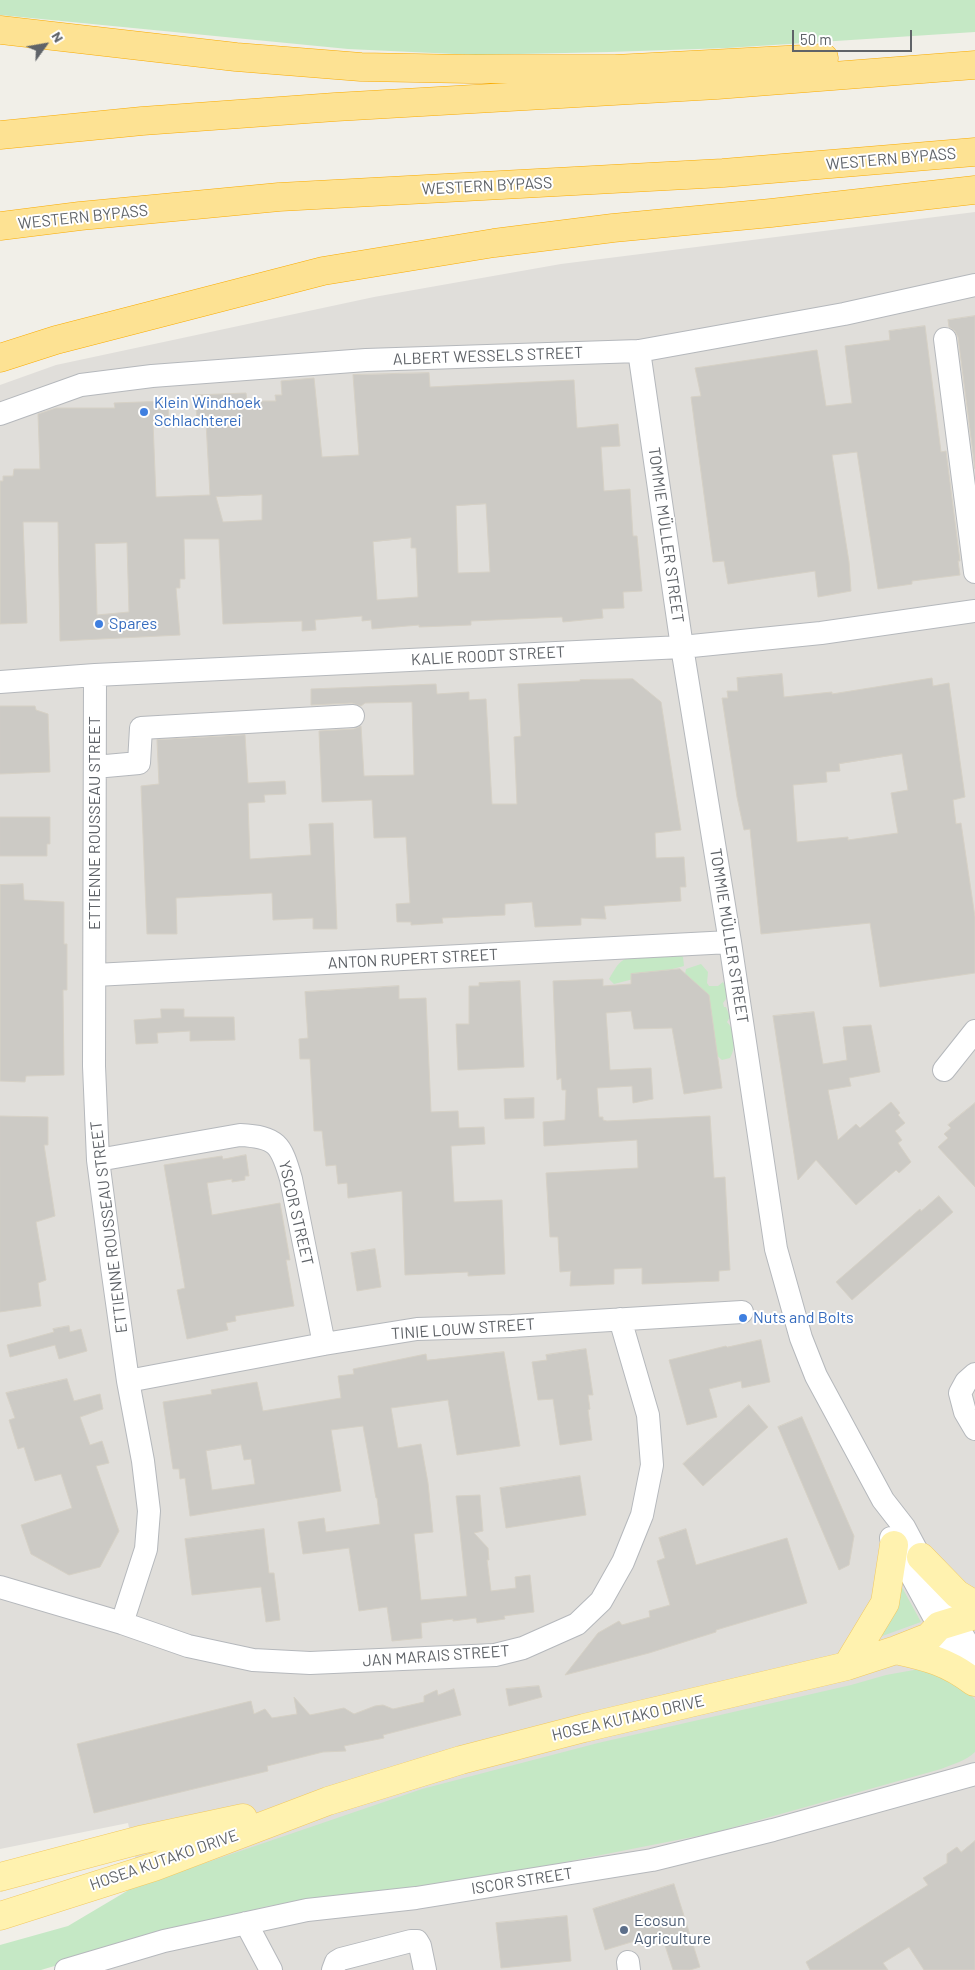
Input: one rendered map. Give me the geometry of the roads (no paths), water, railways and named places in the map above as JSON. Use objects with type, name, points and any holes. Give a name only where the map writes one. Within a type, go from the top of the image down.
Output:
[{"type":"highway","points":[[0,30],[236,57],[371,68],[615,69],[975,50]]},
{"type":"highway","points":[[0,135],[142,121],[335,107],[717,85],[975,65]]},
{"type":"highway","name":"WESTERN BYPASS","points":[[0,226],[89,215],[279,197],[723,173],[975,152]]},
{"type":"highway","points":[[0,358],[65,337],[323,271],[494,243],[613,228],[761,214],[975,190]]},
{"type":"main road","points":[[847,1666],[885,1603],[894,1545]]},
{"type":"main road","points":[[921,1556],[957,1594],[975,1605]]},
{"type":"main road","points":[[896,1650],[930,1657],[956,1668],[961,1643]]},
{"type":"main road","name":"HOSEA KUTAKO DRIVE","points":[[0,1916],[154,1866],[328,1801],[461,1760],[528,1742],[847,1666],[896,1650],[961,1643]]},
{"type":"main road","name":"HOSEA KUTAKO DRIVE","points":[[2,1876],[140,1840],[328,1801]]},
{"type":"street","name":"ALBERT WESSELS STREET","points":[[0,414],[80,385],[152,376],[366,360],[639,351],[844,314],[975,285]]},
{"type":"street","points":[[945,339],[975,572]]},
{"type":"street","name":"TOMMIE MÜLLER STREET","points":[[639,351],[682,647],[730,942],[776,1249],[792,1307],[816,1376],[883,1500],[904,1527],[921,1556],[961,1643]]},
{"type":"street","name":"KALIE ROODT STREET","points":[[0,682],[95,675],[682,647],[821,633],[975,611]]},
{"type":"street","name":"ETTIENNE ROUSSEAU STREET","points":[[95,675],[94,1066],[98,1160],[128,1381],[143,1461],[149,1511],[146,1549],[122,1623]]},
{"type":"street","points":[[95,767],[139,763],[141,728],[353,716]]},
{"type":"street","name":"ANTON RUPERT STREET","points":[[95,975],[730,942]]},
{"type":"street","points":[[944,1070],[975,1031]]},
{"type":"street","name":"YSCOR STREET","points":[[98,1160],[240,1135],[261,1136],[275,1143],[284,1155],[291,1179],[324,1344]]},
{"type":"street","name":"TINIE LOUW STREET","points":[[128,1381],[324,1344],[417,1329],[512,1326],[742,1312]]},
{"type":"street","name":"JAN MARAIS STREET","points":[[0,1587],[122,1623],[188,1646],[253,1660],[310,1663],[495,1655],[523,1648],[577,1624],[602,1601],[623,1562],[642,1515],[652,1465],[648,1416],[620,1319]]},
{"type":"street","points":[[975,1374],[966,1382],[960,1393],[965,1412],[975,1429]]},
{"type":"street","name":"TOMMIE MÜLLER STREET","points":[[883,1500],[894,1545],[961,1643]]},
{"type":"street","name":"ISCOR STREET","points":[[66,1970],[164,1941],[306,1910],[416,1898],[652,1860],[773,1830],[975,1774]]},
{"type":"street","points":[[246,1923],[271,1970]]},
{"type":"street","points":[[333,1970],[336,1962],[341,1959],[417,1941],[420,1946],[425,1970]]},
{"type":"place","name":"Klein Windhoek Schlachterei","points":[[144,412]]},
{"type":"place","name":"Spares","points":[[99,624]]},
{"type":"place","name":"Nuts and Bolts","points":[[743,1318]]},
{"type":"place","name":"Ecosun Agriculture","points":[[624,1930]]}]
